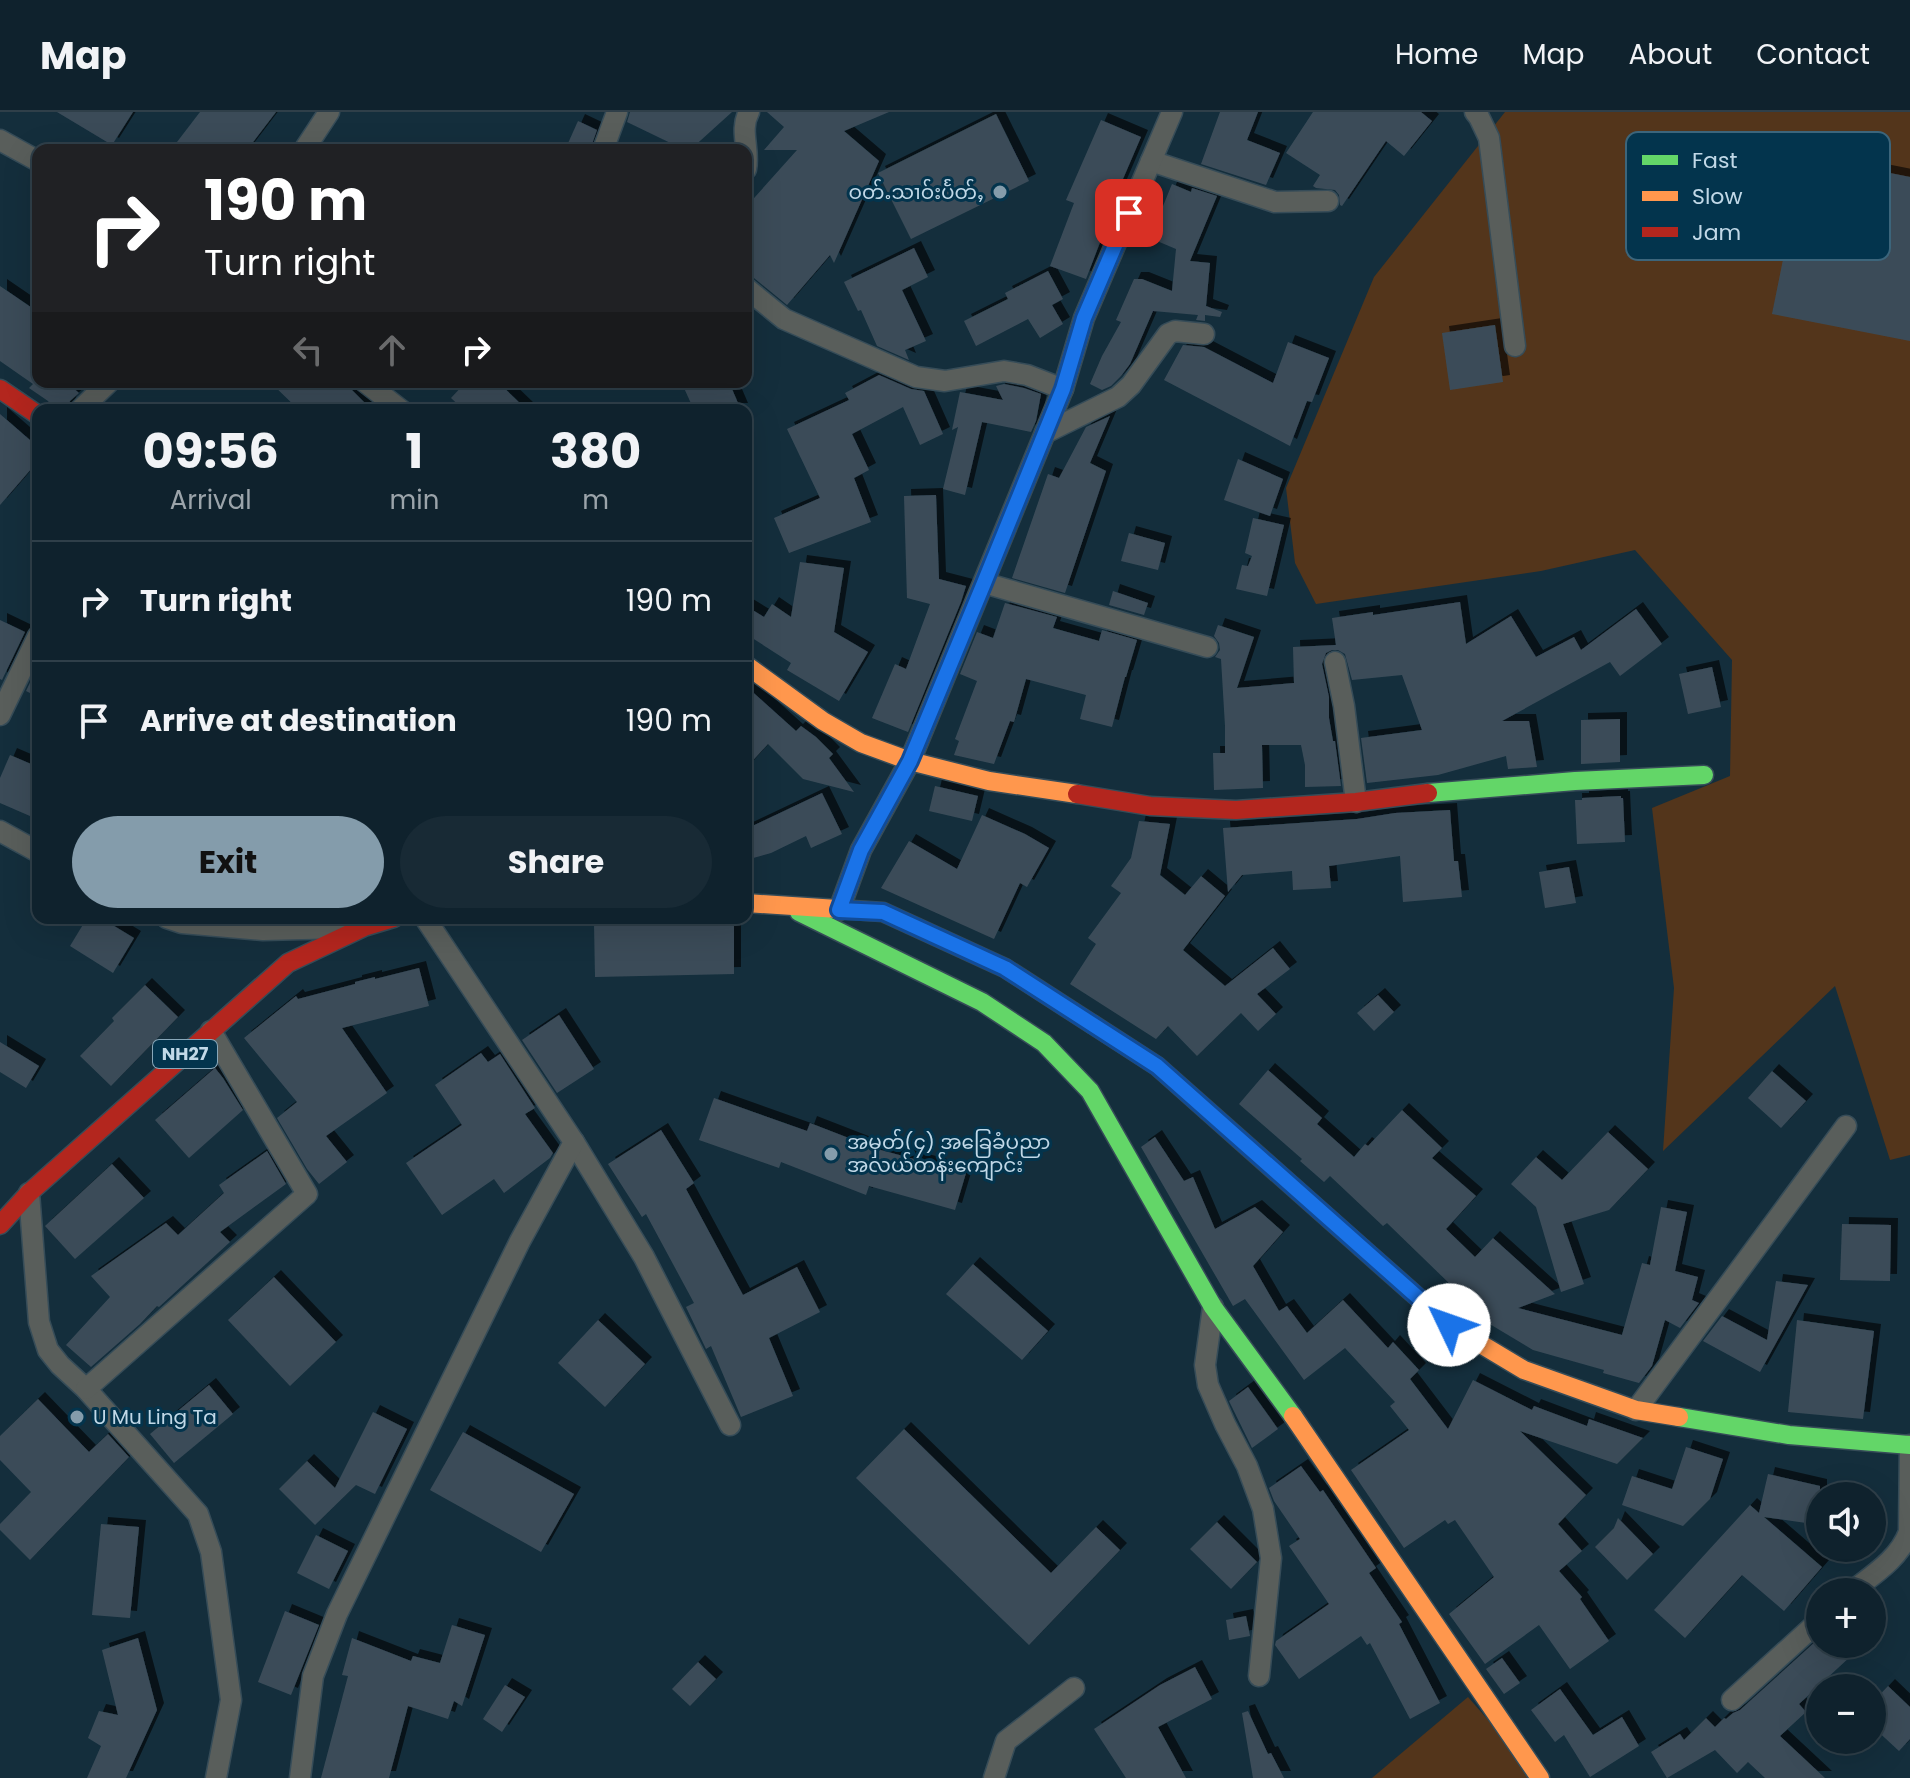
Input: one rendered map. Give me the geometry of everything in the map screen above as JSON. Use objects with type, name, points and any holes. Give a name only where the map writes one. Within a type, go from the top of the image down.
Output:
[{"type":"main road","points":[[0,389],[32,411]]},
{"type":"main road","points":[[752,669],[823,721],[861,743],[910,761],[989,781],[1150,806],[1236,810],[1575,781],[1704,775]]},
{"type":"main road","points":[[752,904],[883,912],[1005,968],[1157,1066],[1449,1325],[1524,1370],[1636,1410],[1789,1435],[1910,1445]]},
{"type":"main road","points":[[789,907],[982,1002],[1044,1043],[1090,1091],[1213,1307],[1286,1405],[1540,1778]]},
{"type":"main road","name":"NH27","points":[[0,1225],[29,1193],[288,963],[374,924]]},
{"type":"street","points":[[308,144],[329,112]]},
{"type":"street","points":[[605,144],[617,112]]},
{"type":"street","points":[[747,144],[743,129],[749,112]]},
{"type":"street","points":[[839,910],[861,850],[910,761],[1063,389],[1084,318],[1172,112]]},
{"type":"street","points":[[1475,112],[1489,138],[1515,346]]},
{"type":"street","points":[[0,140],[32,158]]},
{"type":"street","points":[[1151,161],[1275,202],[1328,201]]},
{"type":"street","points":[[752,293],[784,319],[916,377],[945,381],[1004,371],[1027,375],[1063,389]]},
{"type":"street","points":[[1045,433],[1118,397],[1131,385],[1168,334],[1175,331],[1204,334]]},
{"type":"street","points":[[86,404],[103,388]]},
{"type":"street","points":[[373,388],[393,404]]},
{"type":"street","points":[[984,583],[1207,647]]},
{"type":"street","points":[[0,715],[32,648]]},
{"type":"street","points":[[1335,662],[1356,802]]},
{"type":"street","points":[[0,831],[32,849]]},
{"type":"street","points":[[194,924],[263,930],[364,927]]},
{"type":"street","points":[[429,924],[574,1142],[644,1257],[730,1425]]},
{"type":"street","points":[[86,1389],[307,1194],[211,1031]]},
{"type":"street","points":[[1636,1410],[1846,1126]]},
{"type":"street","points":[[300,1778],[313,1676],[337,1614],[520,1241],[574,1142]]},
{"type":"street","points":[[29,1193],[39,1322],[48,1350],[198,1514],[211,1552],[231,1700],[216,1778]]},
{"type":"street","points":[[1213,1307],[1205,1365],[1208,1385],[1258,1494],[1271,1558],[1259,1676]]},
{"type":"street","points":[[1869,1578],[1895,1557],[1909,1532],[1910,1445]]},
{"type":"street","points":[[1732,1700],[1806,1633]]},
{"type":"street","points":[[994,1778],[1006,1741],[1074,1688]]},
{"type":"shaded area","points":[[1505,112],[1910,112],[1910,1155],[1890,1160],[1835,986],[1663,1151],[1674,988],[1652,808],[1730,776],[1732,660],[1635,550],[1541,571],[1316,604],[1295,563],[1286,488],[1374,277]]},
{"type":"shaded area","points":[[1468,1697],[1539,1778],[1372,1778]]},
{"type":"building","points":[[57,112],[133,112],[110,144]]},
{"type":"building","points":[[200,112],[276,112],[252,144],[177,142]]},
{"type":"building","points":[[630,112],[732,112],[697,144],[673,144],[627,122]]},
{"type":"building","points":[[767,112],[889,112],[844,131],[879,161],[834,263],[830,255],[787,305],[752,277],[752,200],[797,150],[764,150],[784,127]]},
{"type":"building","points":[[1220,112],[1258,112],[1247,140],[1280,153],[1266,185],[1201,164]]},
{"type":"building","points":[[1313,112],[1421,112],[1432,121],[1404,156],[1386,141],[1342,206],[1335,190],[1313,186],[1320,175],[1286,153]]},
{"type":"building","points":[[996,114],[1029,181],[911,239],[878,173]]},
{"type":"building","points":[[1101,120],[1141,137],[1101,230],[1104,232],[1086,279],[1050,266],[1074,203],[1066,200]]},
{"type":"building","points":[[578,121],[597,130],[592,144],[568,144]]},
{"type":"building","points":[[1890,173],[1910,177],[1910,341],[1772,314],[1783,260],[1890,260]]},
{"type":"building","points":[[1172,184],[1191,192],[1192,188],[1217,196],[1190,261],[1210,263],[1206,306],[1222,312],[1220,317],[1205,315],[1205,321],[1196,320],[1198,315],[1153,311],[1130,364],[1111,386],[1102,390],[1090,384],[1121,322],[1116,320],[1134,279],[1142,279],[1172,291],[1176,249],[1150,238]]},
{"type":"building","points":[[914,248],[928,277],[902,290],[926,341],[905,350],[909,360],[877,346],[844,282]]},
{"type":"building","points":[[1048,271],[1063,299],[1052,305],[1063,324],[1040,338],[1028,319],[976,346],[964,321],[1008,299],[1005,293]]},
{"type":"building","points":[[0,286],[32,308],[32,383],[0,361]]},
{"type":"building","points":[[1495,325],[1503,382],[1450,390],[1442,333]]},
{"type":"building","points":[[1288,342],[1329,358],[1312,402],[1307,401],[1290,446],[1164,380],[1183,345],[1204,347],[1273,383]]},
{"type":"building","points":[[879,375],[911,389],[924,391],[943,434],[920,445],[903,407],[852,434],[869,470],[854,478],[871,522],[789,553],[774,518],[820,498],[787,429],[849,400],[845,393]]},
{"type":"building","points":[[1004,384],[1041,394],[1031,432],[982,422],[965,495],[943,489],[958,427],[952,430],[960,392],[1003,400],[996,386]]},
{"type":"building","points":[[32,385],[32,388],[73,388],[79,393],[69,404],[50,404],[29,388]]},
{"type":"building","points":[[276,388],[350,388],[366,404],[293,404]]},
{"type":"building","points":[[460,388],[504,388],[521,404],[458,404],[451,398]]},
{"type":"building","points":[[684,388],[732,388],[738,404],[691,404]]},
{"type":"building","points":[[0,414],[32,442],[32,468],[0,505]]},
{"type":"building","points":[[1110,416],[1090,463],[1106,471],[1065,593],[1012,578],[1048,474],[1059,478],[1086,427]]},
{"type":"building","points":[[1238,459],[1283,479],[1270,516],[1224,500]]},
{"type":"building","points":[[936,495],[939,579],[966,586],[908,732],[872,718],[895,664],[906,669],[930,604],[907,598],[904,496]]},
{"type":"building","points":[[1253,518],[1284,525],[1267,596],[1236,589],[1242,565],[1248,566],[1252,556],[1245,553]]},
{"type":"building","points":[[1129,533],[1165,543],[1158,570],[1121,561]]},
{"type":"building","points":[[800,562],[844,568],[834,632],[868,652],[839,701],[787,670],[791,663],[752,638],[752,610],[764,617],[772,604],[791,617]]},
{"type":"building","points":[[1113,591],[1148,603],[1144,615],[1109,605]]},
{"type":"building","points":[[1460,602],[1466,644],[1511,616],[1536,657],[1574,637],[1581,650],[1636,609],[1662,644],[1620,676],[1610,662],[1502,721],[1529,721],[1537,767],[1508,769],[1506,756],[1438,775],[1367,783],[1361,738],[1422,730],[1402,675],[1352,680],[1345,654],[1332,650],[1326,653],[1322,664],[1341,786],[1305,787],[1301,745],[1262,745],[1263,788],[1214,790],[1213,753],[1225,753],[1221,659],[1215,657],[1220,650],[1214,636],[1218,625],[1254,637],[1237,688],[1294,683],[1293,647],[1336,645],[1332,618]]},
{"type":"building","points":[[1005,603],[1057,617],[1053,628],[1099,641],[1102,630],[1137,640],[1112,727],[1080,719],[1086,695],[1026,679],[1014,722],[1010,721],[994,764],[954,755],[959,741],[955,739],[977,681],[960,674],[977,632],[993,638]]},
{"type":"building","points":[[0,620],[25,632],[2,680],[0,679]]},
{"type":"building","points":[[1712,667],[1721,707],[1688,714],[1679,674]]},
{"type":"building","points":[[32,678],[32,694],[26,691]]},
{"type":"building","points":[[752,691],[796,731],[801,726],[816,737],[833,754],[829,758],[854,792],[803,779],[768,744],[752,761]]},
{"type":"building","points":[[1620,719],[1620,762],[1581,764],[1581,720]]},
{"type":"building","points":[[10,755],[32,764],[30,816],[0,803],[0,778]]},
{"type":"building","points":[[935,786],[978,796],[972,821],[929,811]]},
{"type":"building","points":[[822,793],[842,834],[811,848],[806,836],[752,858],[752,826]]},
{"type":"building","points":[[1621,796],[1625,842],[1577,844],[1575,800]]},
{"type":"building","points":[[1450,810],[1454,861],[1458,861],[1462,897],[1403,902],[1400,856],[1329,866],[1331,888],[1293,890],[1292,871],[1242,875],[1228,892],[1223,828]]},
{"type":"building","points":[[982,815],[1049,848],[1027,887],[1020,883],[994,939],[881,888],[909,841],[957,869]]},
{"type":"building","points":[[1139,821],[1170,824],[1160,875],[1185,895],[1201,876],[1225,896],[1183,950],[1225,986],[1273,948],[1290,969],[1257,994],[1276,1014],[1258,1031],[1241,1013],[1197,1056],[1168,1026],[1156,1039],[1070,984],[1096,944],[1088,938],[1121,893],[1111,886],[1131,858]]},
{"type":"building","points":[[1569,867],[1576,903],[1545,908],[1539,872]]},
{"type":"building","points":[[83,924],[111,924],[134,938],[113,973],[70,946]]},
{"type":"building","points":[[594,924],[734,924],[734,974],[595,977]]},
{"type":"building","points":[[419,968],[429,1006],[342,1028],[387,1093],[326,1136],[347,1162],[319,1184],[277,1118],[297,1102],[244,1038],[296,996],[298,999]]},
{"type":"building","points":[[145,985],[178,1017],[111,1086],[80,1056]]},
{"type":"building","points":[[1378,995],[1394,1012],[1374,1031],[1357,1013]]},
{"type":"building","points":[[559,1015],[594,1069],[557,1093],[522,1040]]},
{"type":"building","points":[[0,1042],[39,1066],[26,1088],[0,1072]]},
{"type":"building","points":[[481,1053],[488,1062],[500,1054],[535,1108],[525,1114],[553,1153],[504,1193],[494,1179],[442,1215],[406,1163],[462,1125],[435,1085]]},
{"type":"building","points":[[215,1068],[243,1110],[189,1158],[155,1120]]},
{"type":"building","points":[[1268,1070],[1322,1118],[1317,1124],[1354,1157],[1402,1110],[1442,1148],[1432,1158],[1476,1196],[1446,1229],[1475,1257],[1493,1238],[1555,1294],[1518,1308],[1622,1335],[1642,1263],[1650,1265],[1661,1207],[1687,1212],[1675,1271],[1698,1277],[1692,1300],[1699,1303],[1680,1328],[1665,1320],[1652,1366],[1639,1383],[1533,1350],[1483,1320],[1485,1318],[1387,1223],[1383,1226],[1330,1176],[1324,1182],[1239,1104]]},
{"type":"building","points":[[1772,1071],[1806,1101],[1781,1128],[1748,1098]]},
{"type":"building","points":[[714,1098],[807,1131],[810,1123],[877,1149],[966,1173],[955,1210],[869,1186],[866,1195],[781,1162],[779,1168],[699,1140]]},
{"type":"building","points":[[661,1130],[694,1183],[686,1189],[743,1295],[797,1267],[820,1312],[769,1338],[793,1396],[741,1417],[711,1346],[706,1349],[686,1307],[694,1303],[646,1214],[642,1217],[608,1164]]},
{"type":"building","points":[[1608,1132],[1648,1169],[1609,1210],[1563,1224],[1584,1284],[1561,1292],[1536,1207],[1511,1184],[1536,1157],[1562,1180]]},
{"type":"building","points":[[1155,1137],[1184,1181],[1193,1177],[1215,1229],[1255,1207],[1283,1232],[1253,1266],[1279,1311],[1287,1306],[1307,1333],[1343,1300],[1388,1348],[1393,1342],[1419,1370],[1410,1379],[1448,1429],[1473,1380],[1532,1410],[1534,1406],[1587,1426],[1589,1419],[1643,1438],[1617,1464],[1520,1431],[1586,1495],[1558,1524],[1582,1551],[1559,1571],[1582,1597],[1580,1599],[1609,1641],[1570,1669],[1539,1625],[1485,1664],[1449,1614],[1494,1577],[1455,1520],[1448,1524],[1445,1520],[1404,1548],[1351,1470],[1409,1430],[1390,1406],[1395,1402],[1345,1348],[1304,1380],[1245,1299],[1233,1306],[1141,1147]]},
{"type":"building","points":[[267,1151],[286,1184],[220,1232],[230,1242],[91,1367],[66,1345],[110,1297],[91,1276],[166,1223],[178,1235],[224,1193],[219,1185]]},
{"type":"building","points":[[112,1164],[144,1198],[75,1259],[45,1226]]},
{"type":"building","points":[[1842,1224],[1891,1225],[1890,1281],[1840,1280]]},
{"type":"building","points":[[973,1264],[1048,1331],[1022,1360],[946,1294]]},
{"type":"building","points":[[274,1277],[336,1342],[290,1386],[228,1320]]},
{"type":"building","points":[[1776,1281],[1808,1285],[1760,1372],[1703,1341],[1722,1316],[1767,1340]]},
{"type":"building","points":[[598,1320],[645,1364],[605,1407],[558,1363]]},
{"type":"building","points":[[1797,1320],[1874,1331],[1863,1419],[1788,1412]]},
{"type":"building","points":[[209,1385],[233,1414],[174,1463],[150,1434]]},
{"type":"building","points":[[1248,1387],[1278,1429],[1252,1448],[1229,1401]]},
{"type":"building","points":[[38,1399],[89,1452],[108,1434],[129,1457],[30,1560],[0,1530],[0,1524],[31,1492],[0,1460],[0,1436]]},
{"type":"building","points":[[373,1412],[407,1429],[375,1494],[356,1485],[315,1525],[279,1489],[307,1461],[335,1488]]},
{"type":"building","points":[[904,1429],[1051,1573],[1096,1527],[1120,1550],[1029,1645],[856,1478]]},
{"type":"building","points":[[463,1432],[574,1494],[541,1552],[430,1490]]},
{"type":"building","points":[[1686,1447],[1723,1459],[1710,1499],[1683,1526],[1622,1505],[1632,1476],[1672,1489]]},
{"type":"building","points":[[1301,1466],[1320,1492],[1323,1490],[1376,1568],[1369,1573],[1402,1622],[1399,1624],[1440,1703],[1410,1719],[1370,1643],[1367,1645],[1361,1636],[1299,1679],[1275,1645],[1276,1641],[1329,1604],[1289,1546],[1300,1539],[1274,1501],[1269,1488]]},
{"type":"building","points":[[1768,1474],[1806,1483],[1806,1523],[1764,1517],[1806,1553],[1806,1562],[1816,1562],[1822,1567],[1812,1578],[1806,1578],[1806,1586],[1784,1611],[1742,1575],[1685,1638],[1654,1610],[1750,1505],[1759,1513]]},
{"type":"building","points":[[1618,1518],[1653,1554],[1627,1580],[1595,1547],[1614,1528]]},
{"type":"building","points":[[1217,1522],[1257,1562],[1231,1589],[1190,1549]]},
{"type":"building","points":[[101,1524],[139,1527],[130,1618],[92,1615]]},
{"type":"building","points":[[316,1535],[348,1551],[329,1589],[297,1573]]},
{"type":"building","points":[[285,1611],[319,1625],[291,1695],[258,1682]]},
{"type":"building","points":[[1246,1616],[1250,1636],[1229,1640],[1226,1620]]},
{"type":"building","points":[[452,1625],[485,1635],[462,1706],[454,1701],[448,1719],[408,1706],[389,1778],[321,1778],[348,1676],[342,1675],[352,1638],[411,1661],[413,1656],[440,1663]]},
{"type":"building","points":[[138,1638],[157,1710],[126,1778],[87,1778],[101,1746],[88,1738],[99,1711],[118,1715],[102,1650]]},
{"type":"building","points":[[1806,1650],[1806,1658],[1849,1658],[1832,1674],[1806,1674],[1806,1698],[1799,1704],[1806,1712],[1780,1736],[1825,1778],[1765,1778],[1748,1762],[1737,1773],[1715,1750],[1667,1778],[1651,1752],[1680,1734],[1684,1740],[1706,1718],[1715,1727],[1740,1710]]},
{"type":"building","points":[[1502,1658],[1520,1683],[1504,1694],[1486,1669]]},
{"type":"building","points":[[698,1662],[716,1679],[690,1706],[672,1689]]},
{"type":"building","points":[[1195,1667],[1212,1699],[1158,1727],[1186,1778],[1126,1778],[1094,1729],[1160,1685]]},
{"type":"building","points":[[505,1685],[525,1697],[502,1732],[483,1719]]},
{"type":"building","points":[[1888,1686],[1910,1707],[1910,1739],[1899,1751],[1886,1739]]},
{"type":"building","points":[[1560,1689],[1593,1735],[1622,1717],[1639,1746],[1590,1777],[1564,1735],[1555,1742],[1531,1710]]},
{"type":"building","points":[[1248,1711],[1268,1754],[1271,1753],[1284,1778],[1253,1778],[1242,1713]]},
{"type":"traffic: fast","points":[[1428,793],[1575,781],[1704,775]]},
{"type":"traffic: fast","points":[[799,912],[982,1002],[1044,1043],[1090,1091],[1213,1307],[1293,1416]]},
{"type":"traffic: fast","points":[[1679,1417],[1789,1435],[1910,1445]]},
{"type":"traffic: slow","points":[[752,669],[823,721],[861,743],[910,761],[989,781],[1077,794]]},
{"type":"traffic: slow","points":[[752,903],[883,912],[1005,968],[1092,1024]]},
{"type":"traffic: slow","points":[[1362,1248],[1449,1325],[1524,1370],[1636,1410],[1679,1417]]},
{"type":"traffic: slow","points":[[1293,1416],[1540,1778]]},
{"type":"traffic: jam","points":[[0,389],[32,411]]},
{"type":"traffic: jam","points":[[1077,794],[1150,806],[1236,810],[1356,802],[1428,793]]},
{"type":"traffic: jam","points":[[0,1225],[29,1193],[288,963],[374,924]]},
{"type":"traffic: jam","points":[[1092,1024],[1157,1066],[1362,1248]]},
{"type":"place","name":"ဝတ်ႉသၢဝ်းပႅတ်ႇ","points":[[1000,192]]},
{"type":"place","name":"အမှတ်(၄) အခြေခံပညာ အလယ်တန်းကျောင်း","points":[[831,1154]]},
{"type":"place","name":"U Mu Ling Ta","points":[[77,1417]]},
{"type":"route","points":[[1129,213],[1084,318],[1063,389],[910,761],[861,850],[839,910],[883,912],[1005,968],[1157,1066],[1449,1325]]}]
